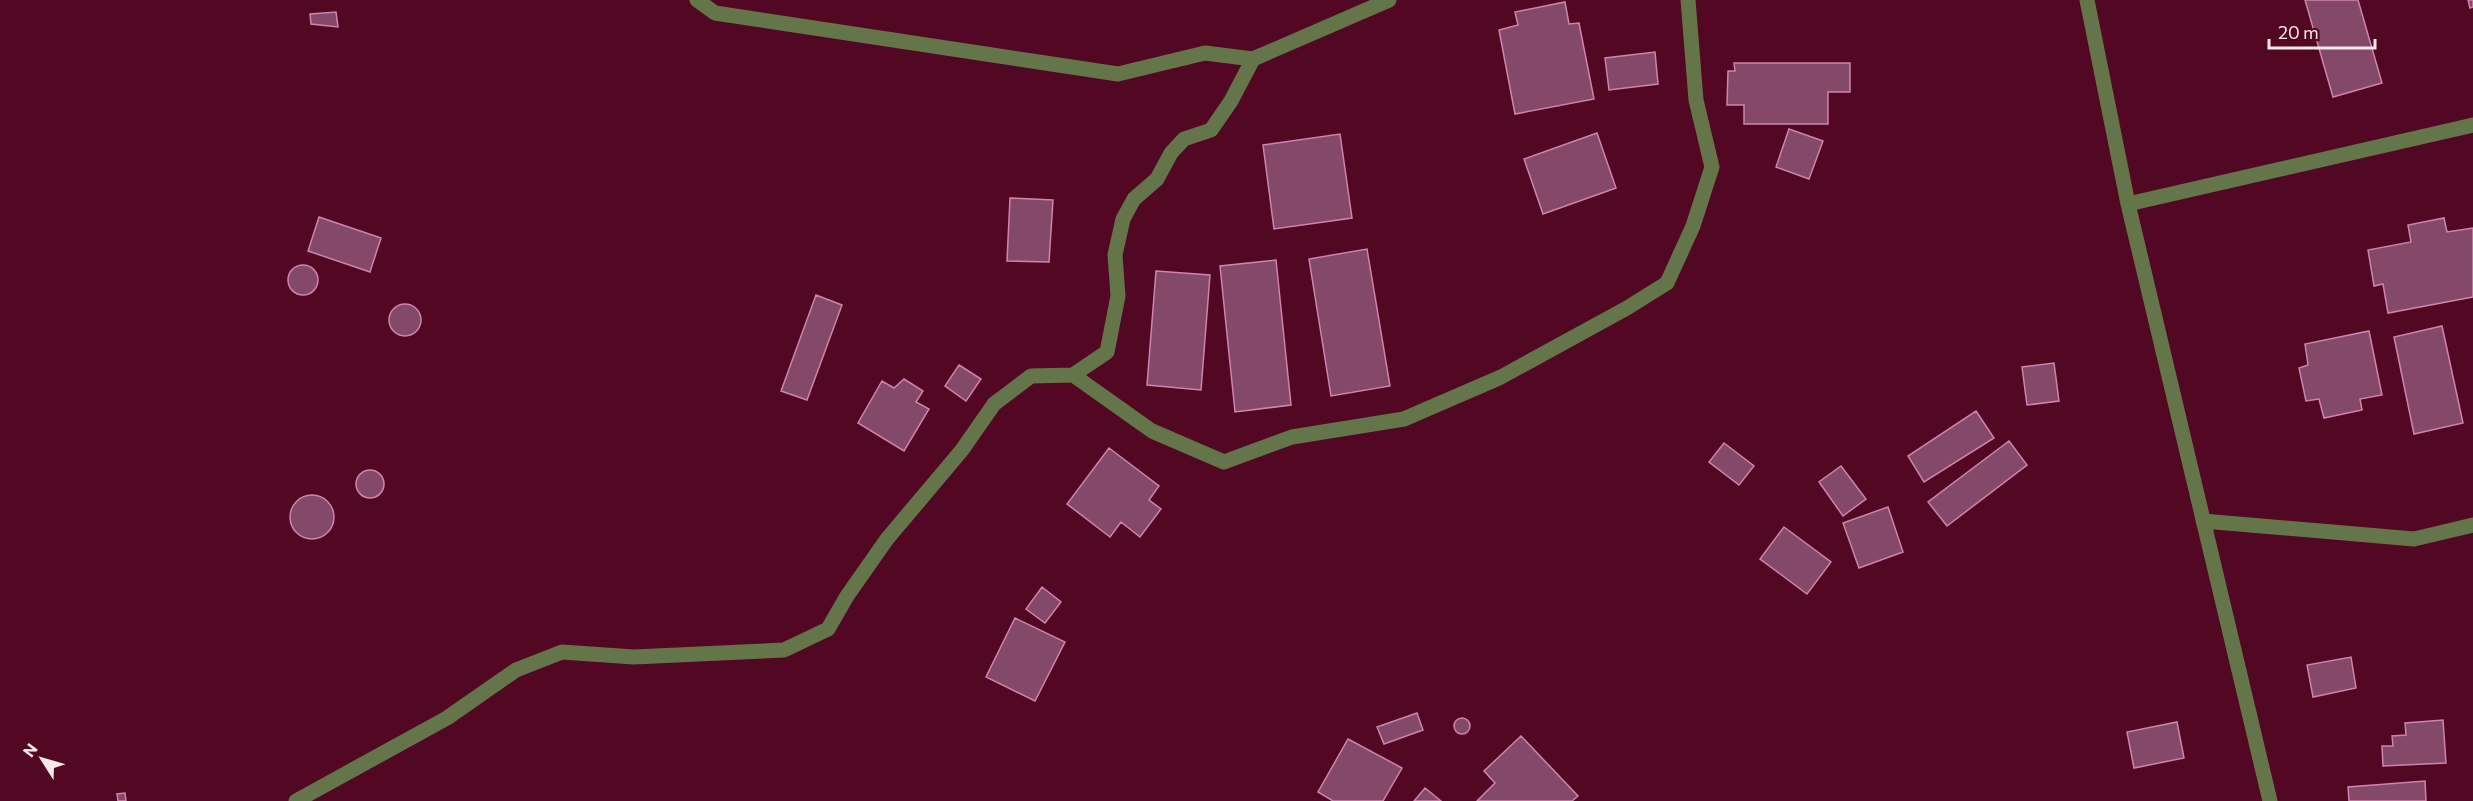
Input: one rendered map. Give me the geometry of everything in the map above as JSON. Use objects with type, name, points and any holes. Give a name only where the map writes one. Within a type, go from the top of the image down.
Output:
[{"type":"street","points":[[697,0],[715,13],[1118,74],[1205,53],[1252,58],[1389,0]]},
{"type":"street","points":[[1073,375],[1152,431],[1224,462],[1292,437],[1404,419],[1501,378],[1627,308],[1667,283],[1693,226],[1712,167],[1696,100],[1688,0]]},
{"type":"street","points":[[2087,0],[2128,204],[2270,801]]},
{"type":"street","points":[[296,801],[447,718],[516,670],[562,652],[634,657],[783,650],[828,628],[847,596],[887,539],[955,459],[994,404],[1031,376],[1073,375],[1107,352],[1118,296],[1115,255],[1123,219],[1134,198],[1157,179],[1171,153],[1184,139],[1211,130],[1231,101],[1252,58]]},
{"type":"street","points":[[2128,204],[2473,125]]},
{"type":"street","points":[[2203,521],[2414,539],[2473,525]]},
{"type":"building","points":[[2305,0],[2358,0],[2382,83],[2333,97]]},
{"type":"building","points":[[2468,0],[2473,0],[2473,7],[2470,8]]},
{"type":"building","points":[[1565,2],[1569,24],[1579,23],[1594,99],[1515,114],[1499,30],[1518,25],[1515,12]]},
{"type":"building","points":[[336,12],[338,27],[311,24],[310,14]]},
{"type":"building","points":[[1655,52],[1658,84],[1609,90],[1605,58]]},
{"type":"building","points":[[1734,63],[1850,63],[1850,92],[1828,92],[1828,124],[1744,124],[1744,105],[1727,105],[1728,71],[1735,71]]},
{"type":"building","points":[[1789,129],[1823,141],[1809,179],[1776,167]]},
{"type":"building","points":[[1597,133],[1616,188],[1543,214],[1524,159]]},
{"type":"building","points":[[1340,134],[1352,218],[1274,229],[1263,145]]},
{"type":"building","points":[[1010,198],[1053,200],[1049,262],[1007,261]]},
{"type":"building","points":[[319,217],[381,238],[370,272],[308,251]]},
{"type":"building","points":[[2444,218],[2447,232],[2473,228],[2473,297],[2388,313],[2383,284],[2374,286],[2368,250],[2411,242],[2408,225]]},
{"type":"building","points":[[1367,249],[1390,386],[1331,396],[1309,259]]},
{"type":"building","points":[[1276,260],[1291,405],[1235,412],[1220,266]]},
{"type":"building","points":[[303,265],[313,270],[318,280],[313,290],[303,295],[293,290],[288,280],[293,270]]},
{"type":"building","points":[[1156,271],[1210,275],[1201,390],[1147,385]]},
{"type":"building","points":[[816,295],[842,305],[807,400],[781,391]]},
{"type":"building","points":[[405,304],[416,309],[421,320],[416,331],[405,336],[394,331],[389,320],[394,309]]},
{"type":"building","points":[[2442,326],[2463,423],[2414,434],[2394,337]]},
{"type":"building","points":[[2369,331],[2382,395],[2360,399],[2362,410],[2324,418],[2319,399],[2306,401],[2299,368],[2308,365],[2305,344]]},
{"type":"building","points":[[2054,363],[2059,401],[2027,405],[2022,367]]},
{"type":"building","points":[[959,365],[981,379],[966,401],[945,386]]},
{"type":"building","points":[[904,379],[923,391],[916,402],[929,409],[904,451],[858,423],[882,381],[894,388]]},
{"type":"building","points":[[1976,411],[1994,438],[1924,482],[1908,456]]},
{"type":"building","points":[[2009,441],[2027,465],[1947,526],[1928,502]]},
{"type":"building","points":[[1724,443],[1754,466],[1739,485],[1709,462]]},
{"type":"building","points":[[1109,448],[1159,486],[1149,500],[1161,509],[1140,537],[1121,522],[1110,537],[1067,504]]},
{"type":"building","points":[[1841,466],[1866,499],[1843,516],[1819,482]]},
{"type":"building","points":[[370,470],[380,474],[384,484],[380,494],[370,498],[360,494],[356,484],[360,474]]},
{"type":"building","points":[[312,495],[321,496],[328,501],[333,508],[333,526],[328,533],[321,538],[312,539],[303,538],[296,533],[291,526],[290,517],[291,508],[296,501],[303,496]]},
{"type":"building","points":[[1888,507],[1903,552],[1859,568],[1843,523]]},
{"type":"building","points":[[1784,527],[1831,562],[1807,594],[1760,559]]},
{"type":"building","points":[[1042,587],[1061,602],[1045,623],[1026,609]]},
{"type":"building","points":[[1015,618],[1065,642],[1035,701],[986,677]]},
{"type":"building","points":[[2351,657],[2356,688],[2313,697],[2307,665]]},
{"type":"building","points":[[1417,713],[1423,730],[1384,744],[1377,727]]},
{"type":"building","points":[[1459,718],[1465,718],[1470,726],[1468,732],[1459,734],[1454,729],[1454,723]]},
{"type":"building","points":[[2443,720],[2446,763],[2383,766],[2382,746],[2393,746],[2392,736],[2406,735],[2405,723]]},
{"type":"building","points":[[2177,722],[2184,758],[2134,768],[2127,732]]},
{"type":"building","points":[[1521,736],[1578,796],[1572,801],[1477,801],[1495,783],[1484,771]]},
{"type":"building","points":[[1348,739],[1402,768],[1383,801],[1333,801],[1318,792]]},
{"type":"building","points":[[2425,781],[2426,801],[2349,801],[2348,787]]},
{"type":"building","points":[[1425,788],[1441,801],[1414,801]]},
{"type":"building","points":[[125,793],[126,801],[118,801],[117,794]]}]
